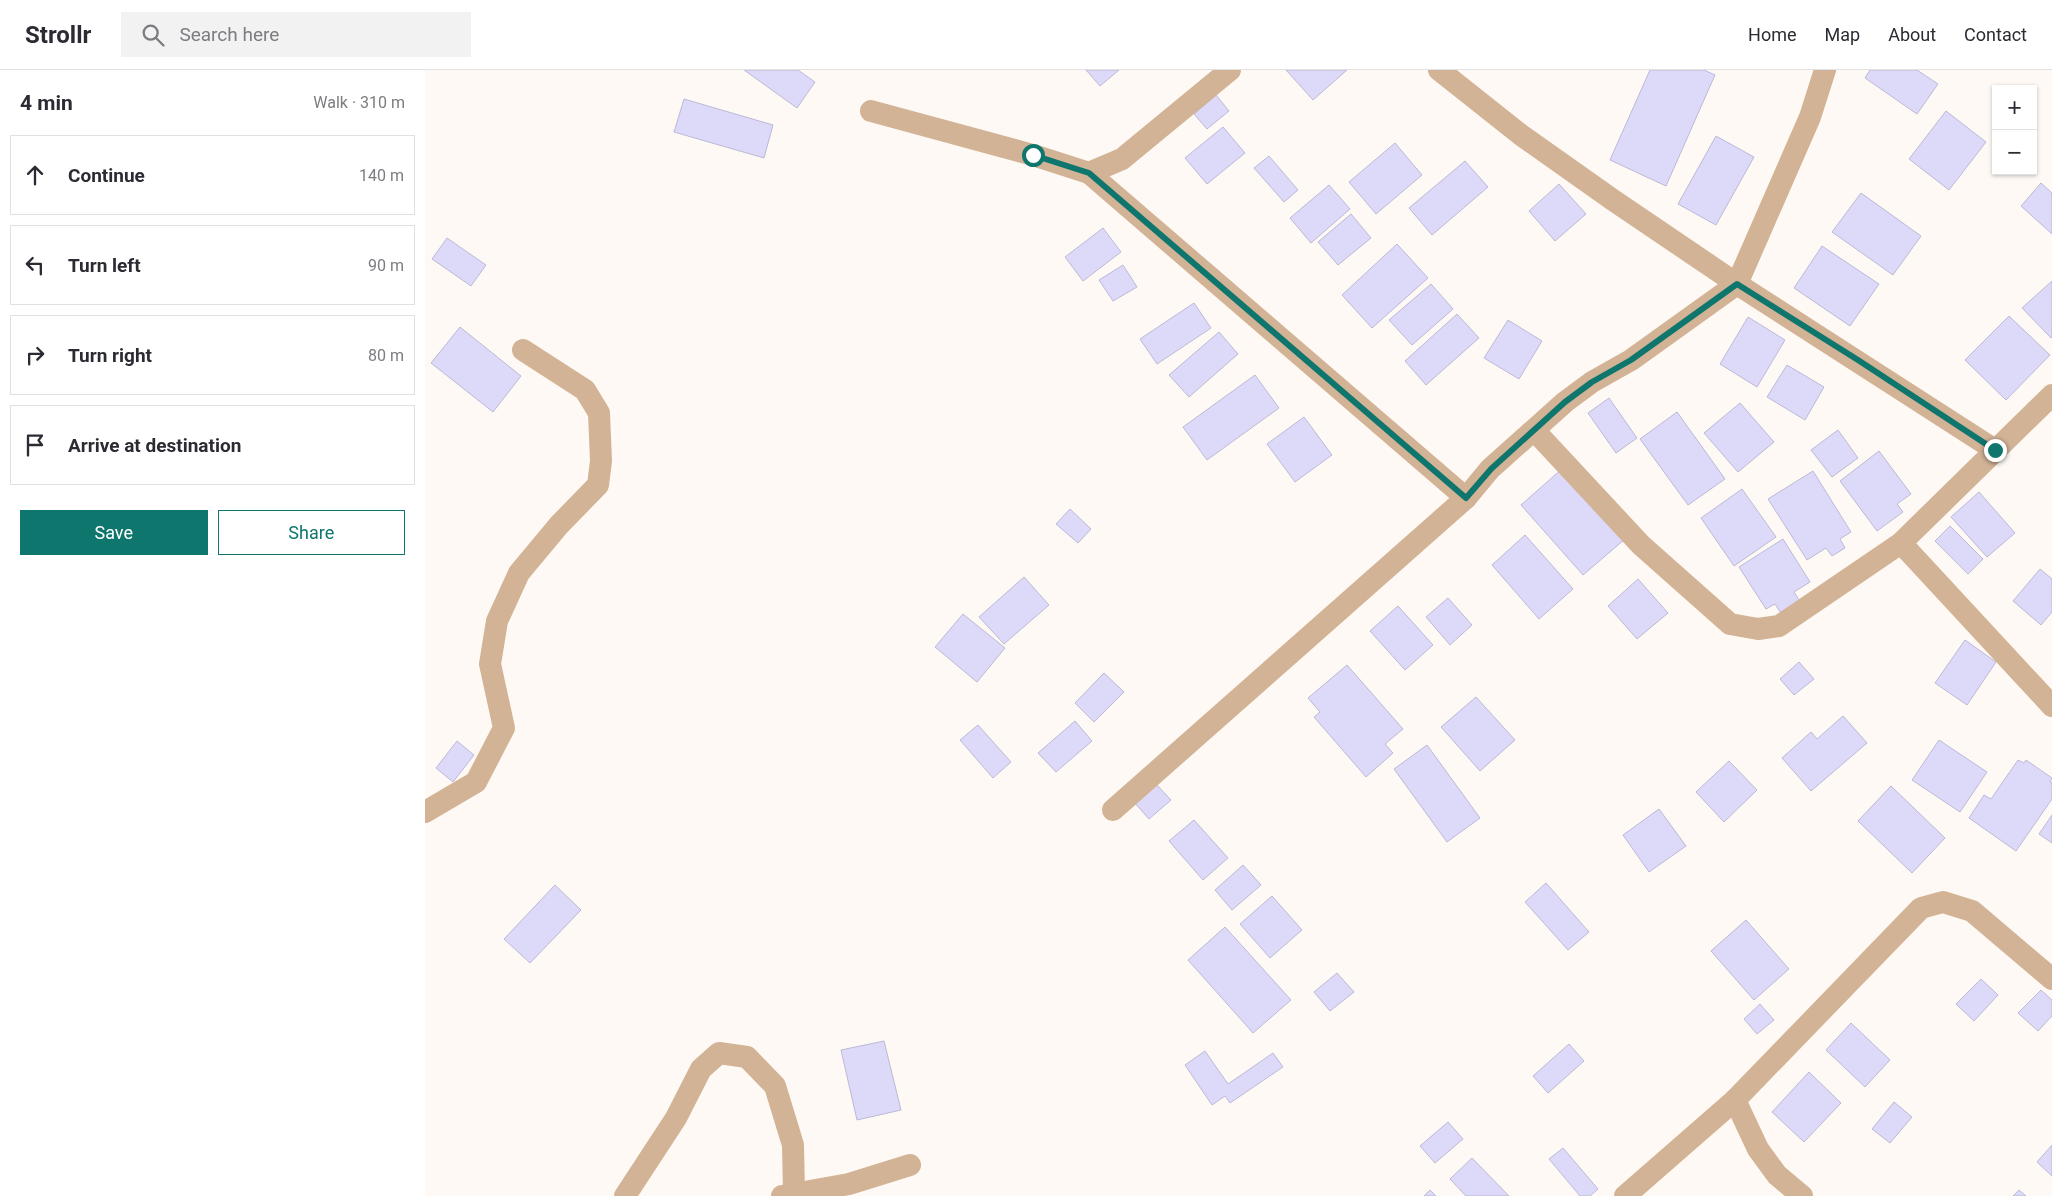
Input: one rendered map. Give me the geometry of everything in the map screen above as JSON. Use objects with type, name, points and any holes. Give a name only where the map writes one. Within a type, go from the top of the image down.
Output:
[{"type":"street","points":[[1089,173],[1121,159],[1230,70]]},
{"type":"street","points":[[1439,70],[1521,135],[1613,200],[1737,284],[1858,360],[1995,450]]},
{"type":"street","points":[[1113,810],[1466,498],[1491,469],[1565,402],[1592,382],[1631,360],[1737,284],[1810,117],[1825,70]]},
{"type":"street","points":[[871,111],[1033,155],[1089,173],[1466,498]]},
{"type":"street","points":[[425,812],[476,782],[504,728],[490,664],[497,621],[519,573],[559,525],[598,485],[601,461],[599,413],[585,390],[523,350]]},
{"type":"street","points":[[1534,430],[1641,545],[1730,624],[1758,629],[1779,626],[1901,543],[2052,395]]},
{"type":"street","points":[[1901,543],[2052,706]]},
{"type":"street","points":[[1625,1196],[1735,1100],[1921,908],[1943,902],[1972,910],[2052,979]]},
{"type":"street","points":[[625,1196],[676,1118],[701,1069],[719,1053],[747,1057],[775,1086],[793,1145],[788,1195],[849,1184],[910,1165]]},
{"type":"street","points":[[1735,1100],[1758,1149],[1777,1175],[1802,1196]]},
{"type":"building","points":[[744,70],[798,70],[815,82],[797,108]]},
{"type":"building","points":[[1086,70],[1119,70],[1100,86]]},
{"type":"building","points":[[1286,70],[1347,70],[1313,100]]},
{"type":"building","points":[[1650,70],[1704,70],[1715,75],[1666,186],[1610,160]]},
{"type":"building","points":[[1870,70],[1917,70],[1938,84],[1917,114],[1865,78]]},
{"type":"building","points":[[1216,95],[1229,111],[1207,129],[1194,114]]},
{"type":"building","points":[[684,99],[773,125],[764,158],[674,132]]},
{"type":"building","points":[[1946,111],[1986,142],[1949,190],[1909,159]]},
{"type":"building","points":[[1223,127],[1245,153],[1207,184],[1185,158]]},
{"type":"building","points":[[1716,136],[1754,157],[1716,225],[1678,204]]},
{"type":"building","points":[[1395,143],[1422,175],[1376,214],[1349,182]]},
{"type":"building","points":[[1269,156],[1298,190],[1284,202],[1254,168]]},
{"type":"building","points":[[1465,161],[1488,187],[1432,235],[1409,208]]},
{"type":"building","points":[[2041,183],[2052,193],[2052,234],[2021,206]]},
{"type":"building","points":[[1559,184],[1586,214],[1555,241],[1529,211]]},
{"type":"building","points":[[1329,185],[1350,209],[1311,243],[1290,218]]},
{"type":"building","points":[[1861,193],[1921,236],[1893,275],[1832,232]]},
{"type":"building","points":[[1351,214],[1371,238],[1338,265],[1318,242]]},
{"type":"building","points":[[1103,228],[1121,252],[1083,281],[1065,257]]},
{"type":"building","points":[[447,238],[486,265],[471,286],[432,259]]},
{"type":"building","points":[[1397,244],[1428,278],[1372,328],[1342,295]]},
{"type":"building","points":[[1822,246],[1879,284],[1850,326],[1794,288]]},
{"type":"building","points":[[1123,265],[1137,287],[1113,301],[1099,280]]},
{"type":"building","points":[[2052,281],[2052,337],[2051,338],[2022,308]]},
{"type":"building","points":[[1431,284],[1453,309],[1412,345],[1389,320]]},
{"type":"building","points":[[1194,303],[1211,328],[1157,364],[1140,339]]},
{"type":"building","points":[[1457,314],[1479,338],[1426,385],[1405,361]]},
{"type":"building","points":[[2009,316],[2050,355],[2006,400],[1965,360]]},
{"type":"building","points":[[1748,317],[1785,340],[1757,387],[1720,364]]},
{"type":"building","points":[[1508,320],[1542,341],[1519,379],[1484,358]]},
{"type":"building","points":[[460,327],[521,376],[493,412],[431,363]]},
{"type":"building","points":[[1219,332],[1238,354],[1189,397],[1169,375]]},
{"type":"building","points":[[1787,365],[1824,387],[1805,420],[1767,397]]},
{"type":"building","points":[[1255,375],[1279,408],[1207,460],[1183,427]]},
{"type":"building","points":[[1609,398],[1637,438],[1616,453],[1588,413]]},
{"type":"building","points":[[1740,403],[1774,442],[1738,472],[1704,433]]},
{"type":"building","points":[[1677,412],[1725,479],[1688,505],[1640,439]]},
{"type":"building","points":[[1304,417],[1332,455],[1295,482],[1267,444]]},
{"type":"building","points":[[1838,430],[1858,458],[1832,477],[1811,450]]},
{"type":"building","points":[[1879,451],[1911,494],[1897,504],[1903,512],[1877,531],[1840,481]]},
{"type":"building","points":[[1563,468],[1625,539],[1583,575],[1521,505]]},
{"type":"building","points":[[1813,471],[1851,532],[1840,539],[1845,548],[1832,556],[1826,548],[1807,560],[1768,499]]},
{"type":"building","points":[[1742,489],[1776,537],[1734,566],[1701,518]]},
{"type":"building","points":[[1979,492],[2015,533],[1987,557],[1951,517]]},
{"type":"building","points":[[1070,509],[1091,529],[1078,543],[1056,524]]},
{"type":"building","points":[[1950,526],[1983,559],[1968,574],[1935,541]]},
{"type":"building","points":[[1525,535],[1573,589],[1539,619],[1492,565]]},
{"type":"building","points":[[1783,539],[1810,582],[1794,592],[1801,603],[1782,615],[1775,604],[1766,609],[1739,567]]},
{"type":"building","points":[[2040,569],[2052,579],[2052,612],[2041,625],[2013,601]]},
{"type":"building","points":[[1024,577],[1049,605],[1004,644],[979,617]]},
{"type":"building","points":[[1638,579],[1668,613],[1637,639],[1608,606]]},
{"type":"building","points":[[1448,598],[1472,625],[1450,645],[1426,617]]},
{"type":"building","points":[[1398,606],[1433,645],[1405,670],[1370,631]]},
{"type":"building","points":[[963,614],[1005,648],[977,682],[935,647]]},
{"type":"building","points":[[1965,640],[1996,662],[1967,705],[1935,683]]},
{"type":"building","points":[[1799,662],[1814,679],[1794,695],[1780,679]]},
{"type":"building","points":[[1347,665],[1403,729],[1385,744],[1393,753],[1366,777],[1314,717],[1320,712],[1308,698]]},
{"type":"building","points":[[1104,673],[1124,692],[1094,722],[1075,703]]},
{"type":"building","points":[[1476,697],[1515,740],[1480,771],[1441,727]]},
{"type":"building","points":[[1843,716],[1867,743],[1811,791],[1782,758],[1811,732],[1817,739]]},
{"type":"building","points":[[1075,721],[1092,741],[1056,772],[1038,753]]},
{"type":"building","points":[[978,725],[1011,762],[993,778],[960,740]]},
{"type":"building","points":[[1939,740],[1987,772],[1960,812],[1912,780]]},
{"type":"building","points":[[457,741],[474,755],[453,782],[436,768]]},
{"type":"building","points":[[1427,745],[1480,818],[1447,842],[1394,769]]},
{"type":"building","points":[[2018,760],[2024,763],[2026,760],[2052,778],[2050,782],[2052,783],[2052,799],[2016,851],[1969,818],[1984,795],[1991,799]]},
{"type":"building","points":[[1729,761],[1757,790],[1724,822],[1696,792]]},
{"type":"building","points":[[1155,783],[1171,800],[1149,819],[1134,802]]},
{"type":"building","points":[[1891,786],[1945,838],[1912,873],[1858,821]]},
{"type":"building","points":[[1659,809],[1686,846],[1649,872],[1623,835]]},
{"type":"building","points":[[2052,815],[2052,843],[2039,834]]},
{"type":"building","points":[[1194,820],[1228,858],[1203,880],[1169,841]]},
{"type":"building","points":[[1243,865],[1261,885],[1232,910],[1215,890]]},
{"type":"building","points":[[1546,883],[1589,932],[1568,950],[1525,902]]},
{"type":"building","points":[[555,885],[581,910],[530,963],[504,939]]},
{"type":"building","points":[[1272,896],[1302,930],[1270,958],[1240,924]]},
{"type":"building","points":[[1746,920],[1789,969],[1754,1000],[1711,951]]},
{"type":"building","points":[[1225,927],[1291,1000],[1253,1033],[1188,960]]},
{"type":"building","points":[[1337,973],[1354,992],[1330,1011],[1314,992]]},
{"type":"building","points":[[1981,979],[1998,995],[1974,1021],[1956,1004]]},
{"type":"building","points":[[2041,990],[2052,1000],[2052,1016],[2038,1031],[2018,1013]]},
{"type":"building","points":[[1760,1004],[1774,1020],[1757,1034],[1744,1019]]},
{"type":"building","points":[[1851,1023],[1890,1060],[1865,1087],[1826,1050]]},
{"type":"building","points":[[884,1041],[901,1110],[857,1120],[841,1050]]},
{"type":"building","points":[[1569,1044],[1584,1061],[1548,1093],[1533,1076]]},
{"type":"building","points":[[1205,1051],[1228,1084],[1273,1053],[1283,1067],[1230,1103],[1225,1096],[1212,1105],[1185,1065]]},
{"type":"building","points":[[1809,1072],[1841,1103],[1804,1142],[1772,1112]]},
{"type":"building","points":[[1894,1102],[1912,1117],[1890,1143],[1872,1129]]},
{"type":"building","points":[[1448,1122],[1463,1139],[1435,1163],[1420,1146]]},
{"type":"building","points":[[2052,1145],[2052,1176],[2037,1162]]},
{"type":"building","points":[[1563,1148],[1598,1189],[1590,1196],[1580,1196],[1549,1159]]},
{"type":"building","points":[[1472,1158],[1509,1196],[1466,1196],[1450,1179]]},
{"type":"building","points":[[1430,1190],[1436,1196],[1424,1196]]},
{"type":"building","points":[[2019,1190],[2026,1196],[2013,1196]]},
{"type":"route","points":[[1033,155],[1089,173],[1466,498],[1491,469],[1565,402],[1592,382],[1631,360],[1737,284],[1858,360],[1995,450]]}]
